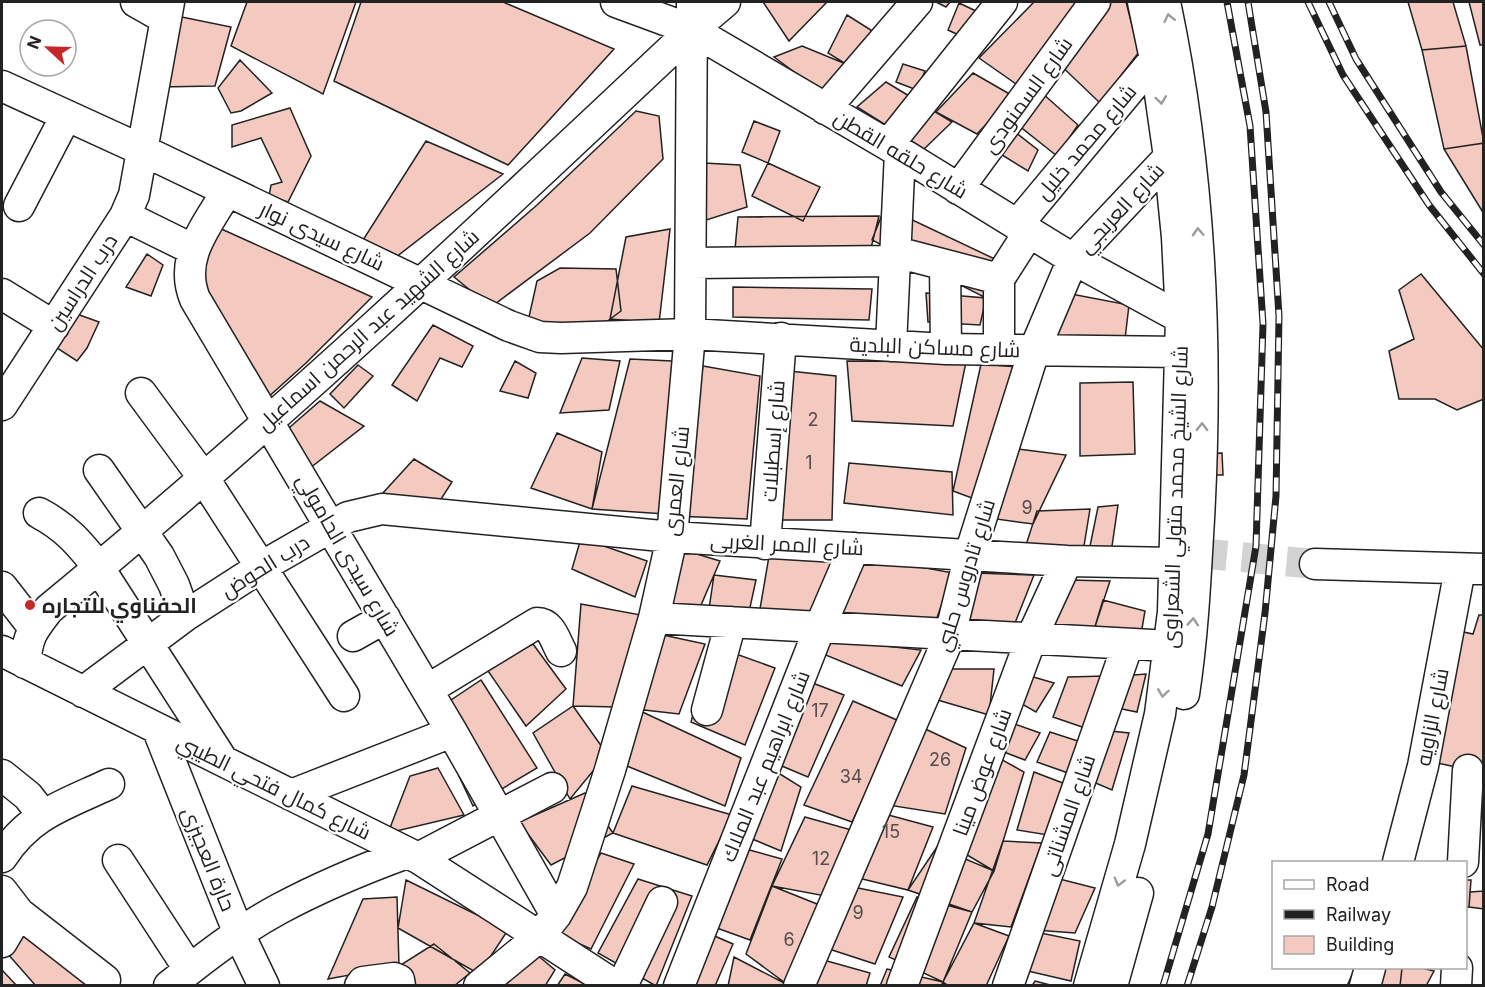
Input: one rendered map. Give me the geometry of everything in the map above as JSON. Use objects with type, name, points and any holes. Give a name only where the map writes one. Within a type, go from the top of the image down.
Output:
[{"type":"street","points":[[136,2],[168,10]]},
{"type":"street","name":"شارع حلقه القطن","points":[[616,2],[692,16],[825,109],[1073,259],[1181,318]]},
{"type":"street","name":"شارع الشهيد عبد الرحمن اسماعيل","points":[[13,657],[27,642],[34,628],[49,609],[269,421],[423,284],[692,16],[725,2]]},
{"type":"street","points":[[825,109],[918,2]]},
{"type":"street","points":[[891,346],[895,256],[894,149],[1002,2]]},
{"type":"street","name":"شارع السمنودى","points":[[958,189],[1095,2]]},
{"type":"street","name":"شارع الشيخ محمد متولي الشعراوى","points":[[1089,986],[1130,844],[1160,714],[1170,646],[1175,563],[1181,352],[1177,237],[1169,157],[1155,59],[1143,2]]},
{"type":"street","name":"شارع الشيخ محمد متولي الشعراوى","points":[[1112,986],[1150,851],[1180,721],[1191,649],[1201,484],[1202,309],[1198,221],[1175,47],[1165,2]]},
{"type":"street","name":"درب الدراسين","points":[[5,393],[54,326],[125,216],[134,195],[168,10]]},
{"type":"street","name":"شارع العمرى","points":[[548,926],[572,887],[610,771],[654,618],[672,537],[690,334],[692,16]]},
{"type":"street","name":"شارع محمد خليل","points":[[999,279],[1023,228],[1155,59]]},
{"type":"street","name":"شارع سيدى نوار","points":[[2,86],[142,150],[508,326],[540,337],[690,334]]},
{"type":"street","points":[[19,206],[66,116]]},
{"type":"street","name":"شارع العربجي","points":[[1073,259],[1169,157]]},
{"type":"street","name":"شارع سيدى الحامولي","points":[[227,191],[194,250],[190,262],[188,274],[195,299],[452,732],[499,816],[548,926]]},
{"type":"street","points":[[125,216],[194,250]]},
{"type":"street","points":[[691,263],[895,256],[945,265],[999,279],[999,349]]},
{"type":"street","name":"شارع تادروس حلبي","points":[[799,986],[950,634],[970,555],[1034,351],[1073,259]]},
{"type":"street","points":[[945,265],[946,349]]},
{"type":"street","points":[[2,294],[54,326]]},
{"type":"street","name":"شارع مساكن البلدية","points":[[690,334],[946,349],[1181,352]]},
{"type":"street","name":"شارع إسطبلات","points":[[765,544],[781,339]]},
{"type":"street","points":[[141,393],[203,477],[344,696]]},
{"type":"street","points":[[99,470],[159,556],[174,585],[185,616]]},
{"type":"street","name":"شارع الممر الغربى","points":[[331,526],[348,517],[382,509],[765,544],[1067,561],[1175,563]]},
{"type":"street","points":[[39,513],[58,523],[76,538],[99,568],[223,761]]},
{"type":"street","name":"درب الحوض","points":[[83,692],[185,616],[261,567],[331,526]]},
{"type":"street","name":"شارع ابراهيم عبد الملاك","points":[[679,986],[820,627],[854,548]]},
{"type":"street","name":"شارع عوض مينا","points":[[902,986],[1031,639],[1067,561]]},
{"type":"street","points":[[1315,564],[1472,569]]},
{"type":"street","name":"شارع الزاويه","points":[[1398,861],[1472,569]]},
{"type":"street","points":[[2,587],[34,628]]},
{"type":"street","points":[[353,636],[385,618]]},
{"type":"street","points":[[654,618],[1170,646]]},
{"type":"street","points":[[707,710],[731,622]]},
{"type":"street","points":[[427,690],[537,623],[544,623],[549,628],[561,651]]},
{"type":"street","name":"شارع المشناتى","points":[[1008,986],[1128,644]]},
{"type":"street","name":"شارع كمال فتحي الطيبي","points":[[13,657],[412,855],[548,926],[616,986]]},
{"type":"street","name":"حارة العجيزى","points":[[158,730],[238,934],[264,986]]},
{"type":"street","points":[[291,795],[452,732]]},
{"type":"street","points":[[1423,766],[1476,771],[1463,861]]},
{"type":"street","points":[[2,775],[28,796],[42,814]]},
{"type":"street","points":[[2,857],[14,840],[42,814],[109,784]]},
{"type":"street","points":[[118,860],[179,977],[238,934],[277,910],[319,889],[412,855],[499,816],[552,788]]},
{"type":"street","points":[[2,942],[10,902],[109,984]]},
{"type":"street","points":[[622,986],[662,902]]},
{"type":"street","points":[[479,986],[548,926]]},
{"type":"street","points":[[1365,986],[1370,969]]},
{"type":"street","points":[[1456,986],[1457,969]]},
{"type":"street","points":[[360,986],[363,982],[394,978],[399,980],[400,986]]},
{"type":"building","points":[[247,2],[356,2],[323,94],[231,46]]},
{"type":"building","points":[[361,2],[503,2],[614,49],[508,165],[334,81]]},
{"type":"building","points":[[763,2],[827,2],[789,41]]},
{"type":"building","points":[[936,2],[950,2],[946,7]]},
{"type":"building","points":[[1034,2],[1079,2],[1019,86],[979,58]]},
{"type":"building","points":[[1110,2],[1126,2],[1139,52],[1100,103],[1053,58]]},
{"type":"building","points":[[1408,2],[1453,2],[1466,46],[1422,50]]},
{"type":"building","points":[[1469,2],[1484,2],[1484,45],[1480,45]]},
{"type":"building","points":[[959,3],[976,11],[965,38],[948,30]]},
{"type":"building","points":[[172,15],[231,27],[215,86],[159,87]]},
{"type":"building","points":[[847,15],[874,32],[854,69],[828,53]]},
{"type":"building","points":[[802,46],[846,64],[824,94],[774,57]]},
{"type":"building","points":[[1466,46],[1484,143],[1444,149],[1422,50]]},
{"type":"building","points":[[240,60],[272,93],[241,111],[231,113],[218,88]]},
{"type":"building","points":[[903,64],[925,71],[917,90],[896,82]]},
{"type":"building","points":[[973,73],[1013,96],[977,134],[936,112]]},
{"type":"building","points":[[886,82],[952,122],[924,149],[857,107]]},
{"type":"building","points":[[1042,93],[1078,125],[1057,156],[1018,125]]},
{"type":"building","points":[[290,108],[311,156],[288,202],[269,196],[271,185],[282,182],[261,138],[232,147],[232,125]]},
{"type":"building","points":[[636,111],[659,116],[663,159],[590,233],[491,307],[454,277],[537,205]]},
{"type":"building","points":[[754,121],[780,131],[768,163],[742,152]]},
{"type":"building","points":[[1015,132],[1038,150],[1028,171],[999,153]]},
{"type":"building","points":[[426,141],[503,174],[391,261],[363,240]]},
{"type":"building","points":[[1484,143],[1484,214],[1444,149]]},
{"type":"building","points":[[704,163],[740,165],[747,207],[700,222]]},
{"type":"building","points":[[768,163],[820,187],[803,221],[752,196]]},
{"type":"building","points":[[885,207],[999,261],[986,298],[872,240]]},
{"type":"building","points":[[879,216],[871,248],[735,249],[738,217]]},
{"type":"building","points":[[217,227],[372,297],[266,399],[188,274]]},
{"type":"building","points":[[670,229],[659,323],[610,319],[626,237]]},
{"type":"building","points":[[147,254],[163,265],[151,296],[126,287]]},
{"type":"building","points":[[560,268],[616,269],[621,311],[598,328],[527,326],[537,281]]},
{"type":"building","points":[[1421,274],[1484,350],[1484,399],[1457,410],[1435,399],[1399,399],[1389,351],[1414,339],[1399,290]]},
{"type":"building","points":[[733,287],[872,289],[869,320],[733,317]]},
{"type":"building","points":[[926,293],[986,298],[980,325],[928,322]]},
{"type":"building","points":[[1066,293],[1129,305],[1125,339],[1052,339]]},
{"type":"building","points":[[74,313],[99,322],[87,348],[77,361],[57,348]]},
{"type":"building","points":[[433,325],[473,346],[462,367],[440,358],[417,401],[392,385]]},
{"type":"building","points":[[582,358],[620,361],[609,410],[560,413]]},
{"type":"building","points":[[630,359],[672,361],[665,514],[592,509]]},
{"type":"building","points":[[515,361],[536,373],[528,398],[500,391]]},
{"type":"building","points":[[847,361],[966,362],[953,426],[852,421]]},
{"type":"building","points":[[981,364],[1044,369],[999,508],[953,491]]},
{"type":"building","points":[[358,365],[373,376],[344,408],[330,394]]},
{"type":"building","points":[[703,366],[760,376],[747,519],[674,516]]},
{"type":"building","points":[[789,371],[836,376],[832,520],[775,520]]},
{"type":"building","points":[[1133,382],[1135,454],[1080,456],[1080,383]]},
{"type":"building","points":[[320,401],[364,426],[292,482],[267,447]]},
{"type":"building","points":[[557,433],[602,452],[592,509],[531,488]]},
{"type":"building","points":[[1018,449],[1066,455],[1033,524],[996,519]]},
{"type":"building","points":[[1222,453],[1223,475],[1204,475],[1203,454]]},
{"type":"building","points":[[414,459],[452,482],[425,524],[372,505]]},
{"type":"building","points":[[849,463],[952,472],[953,515],[844,503]]},
{"type":"building","points":[[1118,505],[1111,553],[1089,551],[1098,507]]},
{"type":"building","points":[[1090,509],[1083,552],[1025,548],[1037,511]]},
{"type":"building","points":[[581,538],[647,561],[635,597],[572,569]]},
{"type":"building","points":[[677,548],[720,561],[698,612],[664,600]]},
{"type":"building","points":[[769,556],[838,562],[813,618],[760,609]]},
{"type":"building","points":[[861,556],[953,573],[934,626],[838,615]]},
{"type":"building","points":[[975,573],[1034,575],[1015,623],[965,621]]},
{"type":"building","points":[[714,575],[756,580],[749,612],[709,609]]},
{"type":"building","points":[[1069,580],[1110,581],[1091,639],[1048,636]]},
{"type":"building","points":[[1103,600],[1145,611],[1140,640],[1094,630]]},
{"type":"building","points":[[581,604],[641,615],[617,707],[573,706]]},
{"type":"building","points":[[1479,615],[1484,615],[1484,773],[1428,761],[1450,629],[1473,634]]},
{"type":"building","points":[[663,635],[705,644],[679,714],[636,709]]},
{"type":"building","points":[[833,640],[921,650],[902,686],[823,654]]},
{"type":"building","points":[[533,644],[566,689],[526,726],[486,668]]},
{"type":"building","points":[[711,645],[775,668],[745,745],[691,722]]},
{"type":"building","points":[[950,669],[994,669],[989,715],[934,699]]},
{"type":"building","points":[[1023,674],[1054,683],[1036,712],[1013,699]]},
{"type":"building","points":[[1146,674],[1137,712],[1112,707],[1121,676]]},
{"type":"building","points":[[1105,676],[1088,729],[1053,717],[1068,677]]},
{"type":"building","points":[[481,680],[537,768],[473,806],[430,714]]},
{"type":"building","points":[[810,682],[844,695],[808,777],[777,764]]},
{"type":"building","points":[[853,701],[899,721],[852,822],[804,805]]},
{"type":"building","points":[[573,706],[607,754],[570,799],[533,733]]},
{"type":"building","points":[[636,709],[741,758],[725,806],[622,764]]},
{"type":"building","points":[[1009,722],[1040,733],[1025,760],[996,749]]},
{"type":"building","points":[[921,727],[966,748],[945,814],[888,805]]},
{"type":"building","points":[[1101,730],[1129,733],[1112,790],[1084,778]]},
{"type":"building","points":[[1050,732],[1084,743],[1071,774],[1037,762]]},
{"type":"building","points":[[979,747],[1024,772],[994,871],[942,840]]},
{"type":"building","points":[[438,768],[464,815],[388,833],[410,776]]},
{"type":"building","points":[[772,769],[801,787],[781,851],[745,836]]},
{"type":"building","points":[[1034,772],[1068,785],[1048,835],[1017,830]]},
{"type":"building","points":[[632,786],[732,815],[707,865],[613,833]]},
{"type":"building","points":[[585,793],[613,833],[551,865],[519,822]]},
{"type":"building","points":[[881,813],[933,827],[908,890],[854,877]]},
{"type":"building","points":[[805,817],[855,831],[836,898],[772,886]]},
{"type":"building","points":[[1003,841],[1042,843],[1011,927],[974,923]]},
{"type":"building","points":[[937,847],[994,871],[972,912],[908,890]]},
{"type":"building","points":[[746,849],[782,859],[750,940],[714,927]]},
{"type":"building","points":[[601,853],[634,864],[591,949],[555,933]]},
{"type":"building","points":[[1032,872],[1095,888],[1075,933],[1021,929]]},
{"type":"building","points":[[638,879],[692,896],[656,986],[598,953]]},
{"type":"building","points":[[406,880],[508,930],[479,974],[398,928]]},
{"type":"building","points":[[1467,880],[1471,880],[1469,907],[1467,907]]},
{"type":"building","points":[[772,886],[822,906],[788,985],[746,954]]},
{"type":"building","points":[[853,887],[903,897],[875,964],[826,948]]},
{"type":"building","points":[[1484,891],[1484,909],[1469,907],[1470,892]]},
{"type":"building","points":[[397,897],[399,966],[328,979],[363,899]]},
{"type":"building","points":[[917,897],[972,912],[943,982],[889,957]]},
{"type":"building","points":[[974,923],[1009,936],[986,986],[949,986],[943,982]]},
{"type":"building","points":[[689,925],[733,944],[715,986],[692,986]]},
{"type":"building","points":[[30,929],[89,981],[85,986],[36,986],[7,953]]},
{"type":"building","points":[[1021,929],[1080,941],[1071,981],[1006,966]]},
{"type":"building","points":[[434,944],[470,973],[454,986],[405,986],[399,966]]},
{"type":"building","points":[[536,954],[555,970],[545,986],[501,986]]},
{"type":"building","points":[[734,957],[788,985],[728,986]]},
{"type":"building","points":[[820,959],[870,973],[866,986],[809,986]]},
{"type":"building","points":[[887,969],[943,982],[941,986],[880,986]]},
{"type":"building","points":[[1355,969],[1402,969],[1400,986],[1347,986]]},
{"type":"building","points":[[1402,969],[1434,971],[1426,986],[1400,986]]},
{"type":"building","points":[[2,970],[17,986],[2,986]]},
{"type":"building","points":[[565,974],[589,986],[557,986]]},
{"type":"building","points":[[1035,981],[1054,986],[1032,986]]},
{"type":"tunnel","points":[[1197,553],[1315,564]]},
{"type":"railway","points":[[1163,986],[1208,834],[1256,546],[1263,324],[1250,126],[1227,2]]},
{"type":"railway","points":[[1187,986],[1212,907],[1244,775],[1265,613],[1276,496],[1279,316],[1266,112],[1248,2]]},
{"type":"railway","points":[[1308,2],[1343,75],[1429,205],[1484,274]]},
{"type":"railway","points":[[1329,2],[1356,59],[1441,192],[1484,245]]},
{"type":"place","name":"الحفناوي للتجاره","points":[[30,605]]}]
